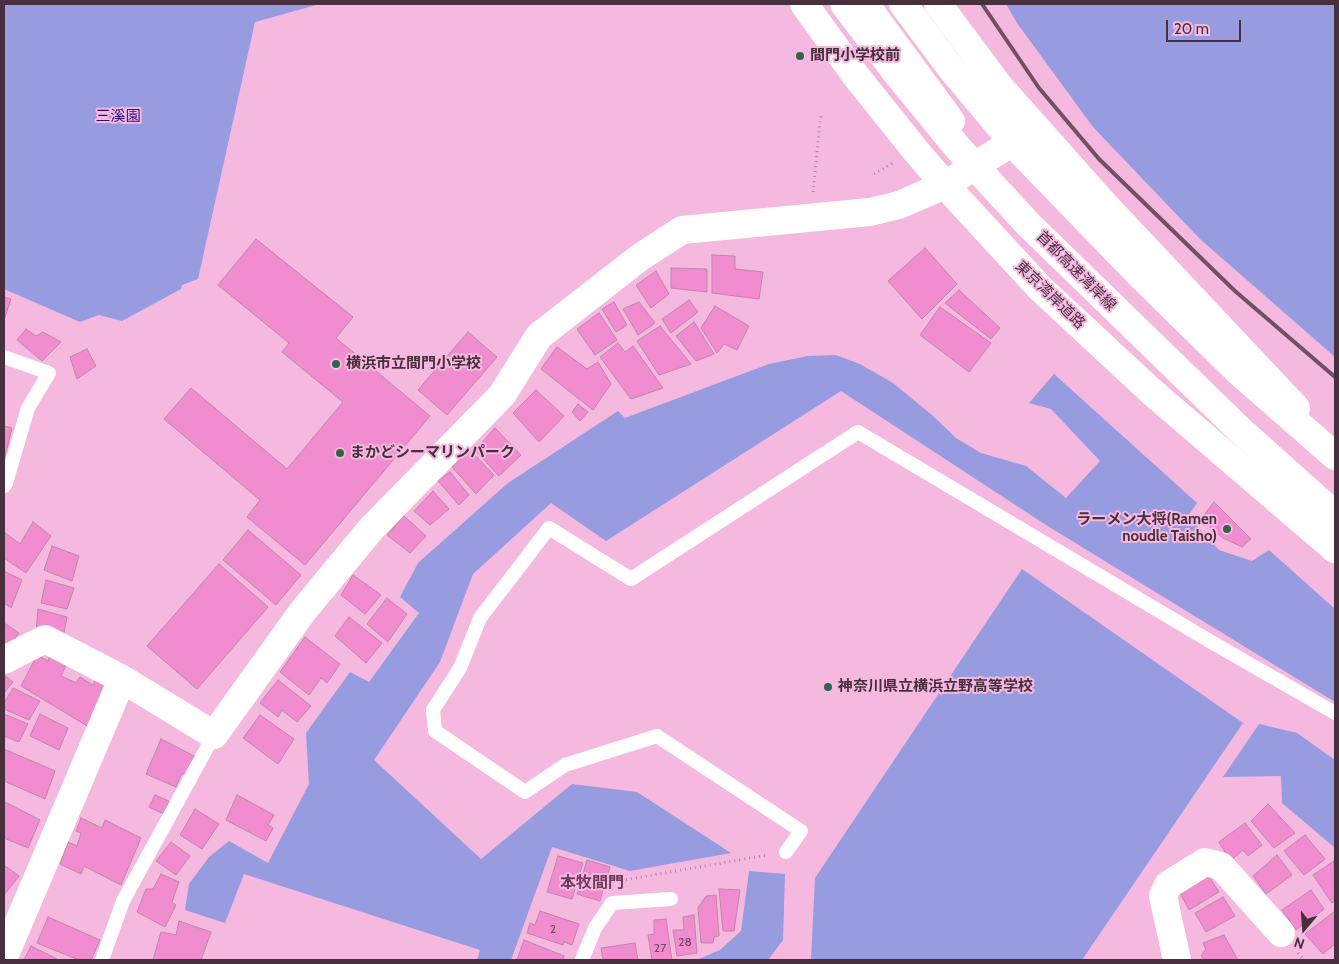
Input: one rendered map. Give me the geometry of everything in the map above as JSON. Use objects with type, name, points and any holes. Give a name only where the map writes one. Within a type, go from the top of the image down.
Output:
[{"type":"main road","name":"東京湾岸道路","points":[[804,4],[856,76],[945,185],[1040,288],[1152,392],[1335,549]]},
{"type":"main road","name":"首都高速湾岸線","points":[[844,4],[958,148],[1028,224],[1241,431],[1335,514]]},
{"type":"main road","points":[[865,4],[991,176],[1070,257],[1215,397],[1335,505]]},
{"type":"main road","points":[[893,4],[998,135],[1050,192],[1206,349],[1335,464]]},
{"type":"main road","points":[[903,4],[950,67],[1022,153],[1142,277],[1239,372],[1335,456]]},
{"type":"main road","points":[[938,4],[999,86],[1035,128],[1335,449]]},
{"type":"main road","points":[[4,660],[45,639],[122,679],[214,735],[304,611],[371,529],[502,396],[539,336],[639,258],[682,230],[870,212],[899,205],[945,185],[1035,128]]},
{"type":"main road","points":[[4,957],[122,679]]},
{"type":"main road","points":[[1177,960],[1162,896],[1168,885],[1205,862],[1221,866],[1281,933]]},
{"type":"lane","points":[[4,357],[49,373],[28,408],[4,486]]},
{"type":"lane","points":[[786,852],[801,831],[657,736],[565,765],[525,792],[435,731],[433,710],[460,668],[480,618],[549,528],[631,579],[858,432],[1213,643],[1335,713]]},
{"type":"lane","points":[[102,960],[123,902],[214,735]]},
{"type":"lane","points":[[582,960],[595,928],[612,903],[671,899]]},
{"type":"path","points":[[811,217],[821,113]]},
{"type":"path","points":[[642,877],[786,852]]},
{"type":"green space","name":"三溪園","points":[[4,4],[320,4],[255,22],[198,279],[182,285],[181,289],[122,321],[99,315],[80,322],[4,289]]},
{"type":"green space","points":[[1006,4],[1335,4],[1335,357],[1200,239],[1093,127],[1017,23]]},
{"type":"green space","points":[[836,355],[860,364],[893,383],[932,415],[956,438],[981,453],[1026,466],[1066,498],[1100,461],[1051,409],[1029,403],[1054,374],[1197,503],[1188,516],[1219,550],[1252,561],[1269,550],[1335,609],[1335,702],[1046,525],[841,391],[606,541],[551,503],[473,574],[440,662],[374,760],[481,859],[572,784],[637,792],[731,853],[630,871],[552,847],[511,960],[477,960],[480,950],[244,874],[225,923],[185,910],[189,884],[209,857],[229,841],[268,863],[309,784],[306,733],[350,672],[369,682],[419,613],[400,597],[418,563],[508,483],[618,411],[625,418],[769,364],[808,356]]},
{"type":"green space","points":[[1022,569],[1243,723],[1082,960],[811,960],[815,878]]},
{"type":"green space","points":[[1259,724],[1297,733],[1335,760],[1335,848],[1282,803],[1281,776],[1223,777]]},
{"type":"green space","points":[[749,871],[785,874],[783,940],[768,960],[696,960],[720,950],[741,931]]},
{"type":"building","points":[[256,239],[353,317],[336,338],[430,416],[305,565],[247,517],[260,500],[164,419],[191,388],[287,469],[343,402],[282,352],[289,343],[218,285]]},
{"type":"building","points":[[925,248],[957,284],[922,319],[888,281]]},
{"type":"building","points":[[712,255],[735,256],[735,269],[763,272],[759,299],[712,293]]},
{"type":"building","points":[[671,268],[707,269],[707,292],[671,288]]},
{"type":"building","points":[[656,271],[669,294],[651,308],[636,285]]},
{"type":"building","points":[[959,290],[1000,328],[991,339],[945,303]]},
{"type":"building","points":[[4,297],[11,299],[4,320]]},
{"type":"building","points":[[689,300],[698,312],[671,333],[662,319]]},
{"type":"building","points":[[614,302],[627,325],[616,332],[602,309]]},
{"type":"building","points":[[639,302],[655,323],[638,335],[623,309]]},
{"type":"building","points":[[715,306],[749,326],[737,350],[724,344],[717,353],[701,328]]},
{"type":"building","points":[[940,307],[991,343],[969,372],[920,335]]},
{"type":"building","points":[[599,313],[617,340],[595,355],[577,329]]},
{"type":"building","points":[[694,322],[714,354],[696,361],[676,336]]},
{"type":"building","points":[[660,326],[691,364],[659,375],[637,341]]},
{"type":"building","points":[[26,329],[36,336],[43,332],[61,342],[42,361],[17,340]]},
{"type":"building","points":[[468,332],[497,357],[447,415],[418,390]]},
{"type":"building","points":[[618,343],[625,352],[633,346],[663,388],[631,399],[600,357]]},
{"type":"building","points":[[557,347],[587,369],[598,362],[611,384],[593,410],[541,369]]},
{"type":"building","points":[[87,349],[96,366],[77,379],[70,357]]},
{"type":"building","points":[[536,390],[564,416],[539,442],[513,413]]},
{"type":"building","points":[[578,404],[588,412],[580,421],[572,412]]},
{"type":"building","points":[[4,426],[12,428],[4,460]]},
{"type":"building","points":[[495,428],[521,455],[499,476],[475,450]]},
{"type":"building","points":[[470,450],[494,475],[476,494],[452,467]]},
{"type":"building","points":[[450,472],[469,495],[459,505],[438,481]]},
{"type":"building","points":[[433,491],[449,509],[430,525],[414,511]]},
{"type":"building","points":[[1214,502],[1251,539],[1242,547],[1223,538],[1201,519]]},
{"type":"building","points":[[404,516],[426,536],[410,553],[387,535]]},
{"type":"building","points":[[33,522],[51,536],[26,573],[4,558],[4,532],[20,544]]},
{"type":"building","points":[[248,530],[301,575],[276,605],[223,560]]},
{"type":"building","points":[[52,546],[79,556],[72,581],[44,570]]},
{"type":"building","points":[[219,564],[268,607],[197,689],[147,646]]},
{"type":"building","points":[[4,571],[22,580],[11,608],[4,603]]},
{"type":"building","points":[[353,575],[381,595],[365,614],[341,595]]},
{"type":"building","points":[[46,580],[74,588],[67,609],[41,603]]},
{"type":"building","points":[[387,598],[407,614],[388,642],[367,624]]},
{"type":"building","points":[[38,609],[67,617],[63,638],[36,632]]},
{"type":"building","points":[[349,617],[382,643],[366,663],[335,636]]},
{"type":"building","points":[[4,623],[19,633],[5,652],[4,651]]},
{"type":"building","points":[[305,637],[340,664],[327,683],[321,678],[309,695],[280,672]]},
{"type":"building","points":[[51,653],[66,665],[61,676],[76,683],[80,677],[93,685],[96,679],[108,686],[89,727],[21,686],[37,655],[48,661]]},
{"type":"building","points":[[4,675],[13,682],[4,693]]},
{"type":"building","points":[[278,680],[311,706],[297,722],[282,710],[278,717],[260,703]]},
{"type":"building","points":[[13,688],[40,701],[29,720],[4,709],[4,703]]},
{"type":"building","points":[[4,714],[28,724],[19,742],[4,736]]},
{"type":"building","points":[[40,714],[68,728],[59,750],[30,736]]},
{"type":"building","points":[[260,715],[294,739],[278,764],[243,738]]},
{"type":"building","points":[[161,739],[196,757],[187,776],[182,773],[176,787],[146,774]]},
{"type":"building","points":[[4,749],[55,771],[45,799],[4,781]]},
{"type":"building","points":[[155,795],[169,801],[164,814],[149,807]]},
{"type":"building","points":[[237,795],[274,815],[268,825],[273,828],[266,841],[226,820]]},
{"type":"building","points":[[5,802],[40,820],[28,848],[4,838]]},
{"type":"building","points":[[1268,804],[1295,833],[1274,848],[1251,821]]},
{"type":"building","points":[[195,809],[219,824],[202,849],[180,835]]},
{"type":"building","points":[[81,818],[102,828],[105,820],[141,838],[121,885],[84,866],[81,874],[60,864],[68,842],[77,846],[81,833],[76,831]]},
{"type":"building","points":[[1245,823],[1262,845],[1248,856],[1243,850],[1230,861],[1219,842]]},
{"type":"building","points":[[1305,835],[1325,859],[1304,875],[1284,851]]},
{"type":"building","points":[[171,842],[190,856],[176,875],[156,861]]},
{"type":"building","points":[[1277,855],[1292,875],[1266,894],[1253,876]]},
{"type":"building","points":[[558,856],[583,863],[572,899],[547,892]]},
{"type":"building","points":[[587,860],[610,867],[600,901],[577,894]]},
{"type":"building","points":[[1334,861],[1335,901],[1332,903],[1313,875]]},
{"type":"building","points":[[4,865],[19,876],[4,895]]},
{"type":"building","points":[[161,874],[179,882],[172,902],[176,905],[165,927],[137,912],[146,889],[153,889]]},
{"type":"building","points":[[1208,875],[1219,892],[1189,910],[1179,891]]},
{"type":"building","points":[[719,889],[740,890],[734,931],[723,931]]},
{"type":"building","points":[[1311,890],[1324,909],[1296,930],[1282,910]]},
{"type":"building","points":[[716,895],[719,936],[714,937],[713,943],[701,943],[698,908],[706,896]]},
{"type":"building","points":[[1223,897],[1235,916],[1206,932],[1195,913]]},
{"type":"building","points":[[540,911],[579,924],[572,945],[564,942],[563,945],[527,933],[530,923],[535,925]]},
{"type":"building","points":[[1335,911],[1335,944],[1323,954],[1305,934]]},
{"type":"building","points":[[694,915],[697,953],[677,956],[673,930],[684,930],[683,917]]},
{"type":"building","points":[[48,917],[100,940],[91,960],[79,960],[37,943]]},
{"type":"building","points":[[666,919],[672,960],[652,960],[648,935],[654,934],[654,920]]},
{"type":"building","points":[[179,921],[211,932],[201,960],[153,960],[161,932],[176,935]]},
{"type":"building","points":[[1224,935],[1238,960],[1204,960],[1201,955],[1206,949],[1203,943]]},
{"type":"building","points":[[524,940],[564,956],[563,960],[517,960]]},
{"type":"building","points":[[635,943],[638,960],[603,960],[601,948]]},
{"type":"building","points":[[31,946],[57,959],[57,960],[24,960]]},
{"type":"railway","points":[[982,4],[1039,88],[1099,159],[1235,291],[1335,377]]},
{"type":"place","name":"間門小学校前","points":[[800,56]]},
{"type":"place","name":"横浜市立間門小学校","points":[[336,364]]},
{"type":"place","name":"まかどシーマリンパーク","points":[[340,453]]},
{"type":"place","name":"ラーメン大将(Ramen noudle Taisho)","points":[[1227,529]]},
{"type":"place","name":"神奈川県立横浜立野高等学校","points":[[828,687]]},
{"type":"district","name":"本牧間門","points":[[592,883]]}]
